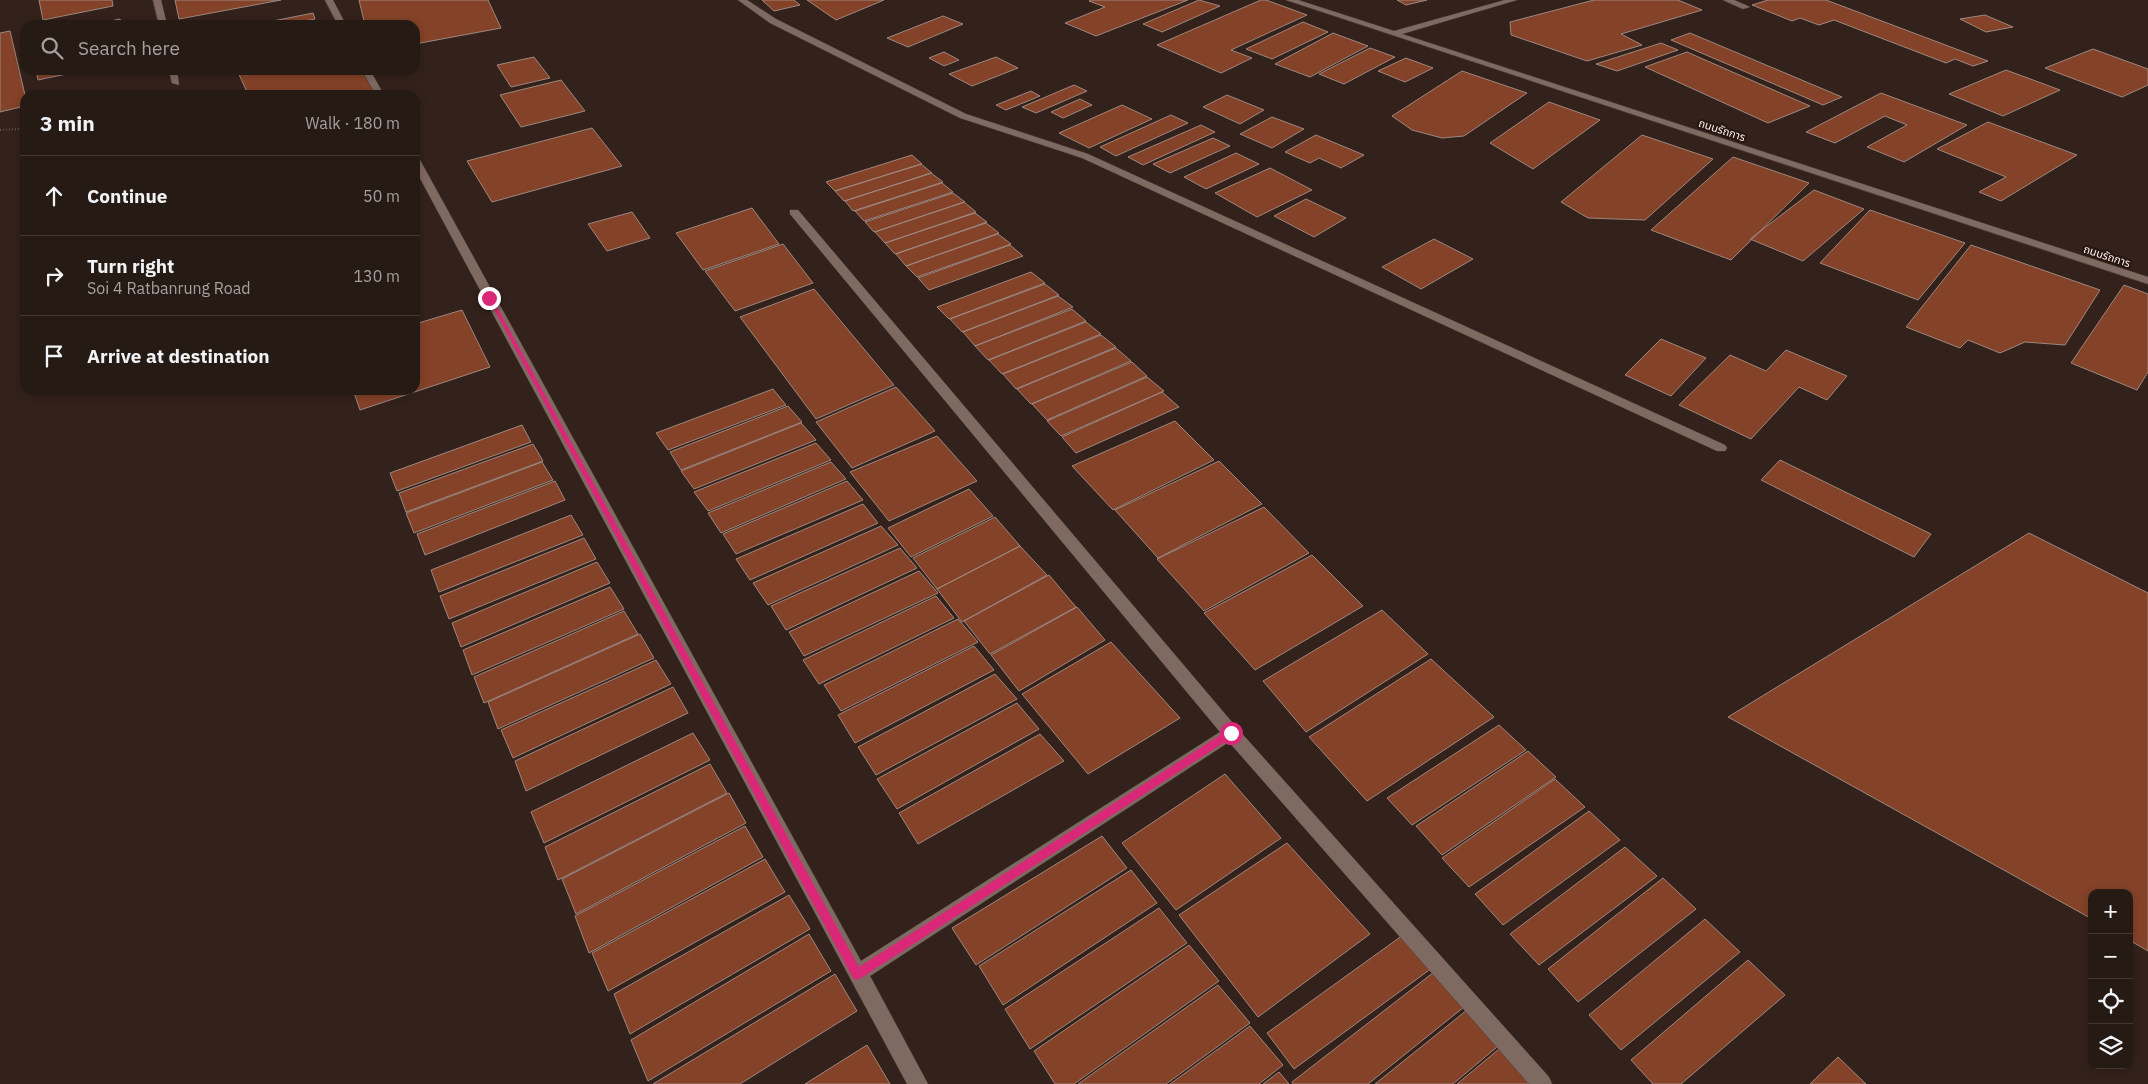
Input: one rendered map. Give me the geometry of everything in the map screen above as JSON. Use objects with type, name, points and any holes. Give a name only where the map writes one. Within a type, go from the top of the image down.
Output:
[{"type":"street","points":[[157,0],[162,20]]},
{"type":"street","points":[[328,0],[339,20]]},
{"type":"street","points":[[742,0],[773,21],[963,116],[1085,156],[1721,448]]},
{"type":"street","name":"ถนนรัถการ","points":[[1290,0],[2148,281]]},
{"type":"street","points":[[1393,34],[1513,0]]},
{"type":"street","points":[[1727,0],[1746,7]]},
{"type":"street","points":[[174,75],[176,83]]},
{"type":"street","points":[[369,75],[377,90]]},
{"type":"street","points":[[420,169],[918,1084]]},
{"type":"street","points":[[794,212],[1231,733],[1542,1084]]},
{"type":"street","points":[[857,974],[1231,733]]},
{"type":"path","points":[[0,130],[20,129]]},
{"type":"building","points":[[39,0],[112,0],[113,6],[43,20]]},
{"type":"building","points":[[175,0],[281,0],[179,19]]},
{"type":"building","points":[[359,0],[488,0],[501,28],[420,43],[420,20],[364,20]]},
{"type":"building","points":[[762,0],[794,0],[800,5],[774,11]]},
{"type":"building","points":[[807,0],[884,0],[836,20]]},
{"type":"building","points":[[1091,0],[1188,0],[1096,36],[1065,23],[1105,7],[1089,1]]},
{"type":"building","points":[[1199,0],[1220,6],[1162,32],[1143,24]]},
{"type":"building","points":[[1261,0],[1266,0],[1307,15],[1231,50],[1252,58],[1221,73],[1157,45]]},
{"type":"building","points":[[1397,0],[1427,0],[1406,5]]},
{"type":"building","points":[[1594,0],[1678,0],[1702,10],[1621,34],[1642,45],[1587,61],[1511,35],[1510,22]]},
{"type":"building","points":[[1768,0],[1826,0],[1988,61],[1973,66],[1955,59],[1946,63],[1834,20],[1819,25],[1800,18],[1792,21],[1752,5]]},
{"type":"building","points":[[313,13],[315,19],[310,20],[278,20]]},
{"type":"building","points":[[1985,15],[2013,27],[1986,32],[1960,19]]},
{"type":"building","points":[[943,16],[963,24],[908,47],[887,38]]},
{"type":"building","points":[[1303,22],[1328,32],[1272,59],[1246,49]]},
{"type":"building","points":[[10,31],[24,90],[20,90],[20,107],[0,112],[0,33]]},
{"type":"building","points":[[1333,33],[1368,46],[1310,77],[1275,64]]},
{"type":"building","points":[[1690,33],[1842,97],[1823,105],[1671,40]]},
{"type":"building","points":[[1661,43],[1678,50],[1617,71],[1596,64]]},
{"type":"building","points":[[1370,48],[1395,57],[1344,84],[1319,74]]},
{"type":"building","points":[[2093,49],[2148,69],[2148,85],[2122,97],[2045,68]]},
{"type":"building","points":[[944,52],[959,60],[944,66],[929,58]]},
{"type":"building","points":[[1687,52],[1810,106],[1768,123],[1645,67]]},
{"type":"building","points":[[534,57],[550,78],[511,87],[497,65]]},
{"type":"building","points":[[996,57],[1018,68],[972,86],[949,74]]},
{"type":"building","points":[[1406,58],[1433,68],[1405,82],[1378,71]]},
{"type":"building","points":[[2006,70],[2060,90],[2003,116],[1949,94]]},
{"type":"building","points":[[1462,71],[1527,93],[1464,136],[1442,138],[1412,130],[1392,116]]},
{"type":"building","points":[[37,75],[62,75],[38,80]]},
{"type":"building","points":[[239,75],[365,75],[374,90],[246,90]]},
{"type":"building","points":[[561,80],[585,111],[521,127],[500,95]]},
{"type":"building","points":[[1074,85],[1087,91],[1036,113],[1022,107]]},
{"type":"building","points":[[1031,91],[1040,96],[1006,110],[996,105]]},
{"type":"building","points":[[1881,93],[1967,125],[1904,162],[1867,147],[1907,125],[1885,116],[1835,143],[1806,132]]},
{"type":"building","points":[[1227,95],[1264,110],[1240,124],[1203,107]]},
{"type":"building","points":[[1080,99],[1092,105],[1063,118],[1051,112]]},
{"type":"building","points":[[1549,102],[1600,120],[1533,169],[1490,143]]},
{"type":"building","points":[[1122,105],[1152,119],[1089,148],[1059,133]]},
{"type":"building","points":[[1171,115],[1188,123],[1116,156],[1100,147]]},
{"type":"building","points":[[1272,117],[1304,129],[1272,148],[1240,134]]},
{"type":"building","points":[[1988,122],[2077,155],[2001,201],[1979,192],[2006,177],[1937,149]]},
{"type":"building","points":[[1201,125],[1215,132],[1143,165],[1128,157]]},
{"type":"building","points":[[592,128],[622,166],[492,202],[467,161]]},
{"type":"building","points":[[1316,135],[1364,155],[1341,168],[1319,158],[1310,163],[1285,152]]},
{"type":"building","points":[[1642,135],[1713,159],[1645,220],[1588,218],[1561,202]]},
{"type":"building","points":[[1213,138],[1230,146],[1170,173],[1153,164]]},
{"type":"building","points":[[1236,153],[1259,164],[1206,189],[1184,177]]},
{"type":"building","points":[[912,155],[922,164],[835,191],[826,182]]},
{"type":"building","points":[[1733,157],[1809,183],[1731,260],[1651,230]]},
{"type":"building","points":[[921,164],[932,173],[844,201],[835,191]]},
{"type":"building","points":[[1270,168],[1312,190],[1257,217],[1215,193]]},
{"type":"building","points":[[931,173],[943,182],[853,211],[845,201]]},
{"type":"building","points":[[942,183],[953,192],[864,221],[855,211]]},
{"type":"building","points":[[1814,190],[1864,209],[1803,261],[1750,239]]},
{"type":"building","points":[[953,193],[965,202],[874,232],[865,222]]},
{"type":"building","points":[[1306,199],[1346,218],[1314,237],[1274,216]]},
{"type":"building","points":[[964,202],[976,212],[885,243],[875,232]]},
{"type":"building","points":[[752,208],[779,244],[703,270],[676,233]]},
{"type":"building","points":[[1870,210],[1965,243],[1918,300],[1820,263]]},
{"type":"building","points":[[632,212],[650,238],[607,251],[588,224]]},
{"type":"building","points":[[975,213],[987,222],[895,254],[885,243]]},
{"type":"building","points":[[986,223],[999,233],[906,266],[896,254]]},
{"type":"building","points":[[998,234],[1011,244],[917,277],[906,266]]},
{"type":"building","points":[[1434,239],[1473,259],[1421,289],[1382,267]]},
{"type":"building","points":[[783,244],[813,283],[735,311],[705,271]]},
{"type":"building","points":[[1010,245],[1023,256],[929,290],[918,278]]},
{"type":"building","points":[[1971,245],[2100,290],[2065,345],[2025,342],[2000,353],[1968,340],[1960,348],[1906,327]]},
{"type":"building","points":[[1031,272],[1045,283],[949,319],[937,307]]},
{"type":"building","points":[[1045,284],[1059,295],[962,332],[950,319]]},
{"type":"building","points":[[2124,285],[2148,294],[2148,372],[2137,390],[2071,363]]},
{"type":"building","points":[[814,289],[894,385],[816,419],[740,317]]},
{"type":"building","points":[[1058,296],[1073,307],[975,346],[963,332]]},
{"type":"building","points":[[1072,309],[1086,321],[988,360],[975,346]]},
{"type":"building","points":[[462,310],[490,367],[420,390],[420,323]]},
{"type":"building","points":[[1086,322],[1101,334],[1002,374],[989,360]]},
{"type":"building","points":[[1101,335],[1116,347],[1016,389],[1003,374]]},
{"type":"building","points":[[1661,339],[1706,358],[1671,396],[1625,375]]},
{"type":"building","points":[[1116,348],[1131,361],[1031,404],[1017,389]]},
{"type":"building","points":[[1786,350],[1847,376],[1827,400],[1799,387],[1751,439],[1679,405],[1730,355],[1766,371]]},
{"type":"building","points":[[1132,362],[1147,376],[1047,420],[1032,404]]},
{"type":"building","points":[[1147,377],[1164,391],[1061,436],[1047,421]]},
{"type":"building","points":[[896,387],[935,431],[852,468],[816,422]]},
{"type":"building","points":[[773,389],[786,405],[668,450],[656,433]]},
{"type":"building","points":[[1162,392],[1179,407],[1076,453],[1062,437]]},
{"type":"building","points":[[355,395],[405,395],[360,410]]},
{"type":"building","points":[[788,406],[802,422],[681,470],[670,452]]},
{"type":"building","points":[[1175,421],[1214,460],[1113,510],[1072,466]]},
{"type":"building","points":[[801,423],[816,440],[694,489],[681,471]]},
{"type":"building","points":[[522,425],[531,442],[397,491],[390,473]]},
{"type":"building","points":[[937,436],[977,481],[889,521],[850,472]]},
{"type":"building","points":[[816,443],[831,460],[708,511],[694,492]]},
{"type":"building","points":[[533,444],[543,461],[406,512],[399,493]]},
{"type":"building","points":[[1780,460],[1931,534],[1914,557],[1761,480]]},
{"type":"building","points":[[1219,461],[1262,504],[1158,558],[1115,510]]},
{"type":"building","points":[[542,462],[553,480],[414,533],[406,513]]},
{"type":"building","points":[[831,462],[846,479],[721,533],[708,513]]},
{"type":"building","points":[[555,481],[565,500],[425,555],[417,534]]},
{"type":"building","points":[[847,481],[863,500],[736,554],[723,534]]},
{"type":"building","points":[[969,489],[993,516],[911,557],[888,528]]},
{"type":"building","points":[[863,504],[878,523],[750,580],[736,559]]},
{"type":"building","points":[[1264,507],[1309,553],[1204,611],[1157,559]]},
{"type":"building","points":[[571,515],[583,535],[439,592],[431,570]]},
{"type":"building","points":[[995,517],[1020,546],[937,589],[913,558]]},
{"type":"building","points":[[881,526],[898,545],[768,605],[753,583]]},
{"type":"building","points":[[2029,533],[2148,593],[2148,951],[2133,942],[2133,889],[2088,889],[2088,917],[1728,717]]},
{"type":"building","points":[[584,538],[596,559],[449,619],[440,596]]},
{"type":"building","points":[[1020,546],[1047,575],[962,622],[937,589]]},
{"type":"building","points":[[900,548],[917,568],[786,630],[771,606]]},
{"type":"building","points":[[1312,555],[1363,606],[1255,670],[1204,613]]},
{"type":"building","points":[[597,562],[610,583],[461,647],[452,623]]},
{"type":"building","points":[[919,571],[938,593],[804,656],[789,632]]},
{"type":"building","points":[[1049,575],[1076,607],[990,654],[964,621]]},
{"type":"building","points":[[610,587],[624,609],[472,675],[463,650]]},
{"type":"building","points":[[936,596],[954,618],[819,684],[803,660]]},
{"type":"building","points":[[1077,607],[1105,640],[1019,691],[991,655]]},
{"type":"building","points":[[1382,610],[1428,654],[1306,732],[1263,681]]},
{"type":"building","points":[[624,611],[638,634],[484,703],[474,677]]},
{"type":"building","points":[[958,619],[978,642],[841,711],[824,685]]},
{"type":"building","points":[[640,634],[654,658],[498,729],[488,702]]},
{"type":"building","points":[[1111,642],[1180,718],[1088,774],[1022,694]]},
{"type":"building","points":[[974,646],[994,670],[855,743],[838,715]]},
{"type":"building","points":[[1431,659],[1494,717],[1367,801],[1309,737]]},
{"type":"building","points":[[656,660],[671,684],[513,758],[501,730]]},
{"type":"building","points":[[995,674],[1017,699],[876,775],[858,747]]},
{"type":"building","points":[[673,687],[688,713],[526,791],[515,761]]},
{"type":"building","points":[[1017,703],[1039,729],[897,809],[877,779]]},
{"type":"building","points":[[1499,725],[1526,750],[1412,825],[1387,798]]},
{"type":"building","points":[[693,733],[710,760],[544,843],[531,812]]},
{"type":"building","points":[[1040,734],[1064,761],[918,844],[899,813]]},
{"type":"building","points":[[1528,751],[1556,777],[1442,855],[1416,826]]},
{"type":"building","points":[[710,764],[727,793],[558,880],[545,847]]},
{"type":"building","points":[[1225,774],[1281,838],[1176,910],[1122,843]]},
{"type":"building","points":[[1555,779],[1585,807],[1469,887],[1442,858]]},
{"type":"building","points":[[729,793],[746,823],[576,914],[562,879]]},
{"type":"building","points":[[1589,811],[1620,840],[1503,925],[1475,894]]},
{"type":"building","points":[[745,826],[763,857],[589,953],[575,916]]},
{"type":"building","points":[[1102,836],[1127,868],[976,965],[952,928]]},
{"type":"building","points":[[1287,843],[1370,934],[1258,1017],[1179,915]]},
{"type":"building","points":[[1625,847],[1657,876],[1539,965],[1510,934]]},
{"type":"building","points":[[765,859],[785,892],[608,991],[592,953]]},
{"type":"building","points":[[1131,870],[1157,903],[1003,1005],[979,966]]},
{"type":"building","points":[[1663,878],[1696,909],[1578,1002],[1548,969]]},
{"type":"building","points":[[789,895],[810,929],[630,1034],[614,994]]},
{"type":"building","points":[[1159,908],[1187,943],[1030,1049],[1005,1009]]},
{"type":"building","points":[[1705,919],[1740,952],[1621,1050],[1589,1015]]},
{"type":"building","points":[[809,934],[831,971],[648,1081],[631,1040]]},
{"type":"building","points":[[1403,935],[1432,968],[1294,1069],[1267,1033]]},
{"type":"building","points":[[1189,945],[1219,981],[1074,1084],[1055,1084],[1034,1051]]},
{"type":"building","points":[[1748,960],[1785,995],[1681,1084],[1653,1084],[1631,1060]]},
{"type":"building","points":[[1434,972],[1464,1007],[1368,1084],[1293,1084],[1292,1082]]},
{"type":"building","points":[[835,974],[857,1011],[740,1084],[653,1084]]},
{"type":"building","points":[[1218,985],[1250,1023],[1166,1084],[1078,1084]]},
{"type":"building","points":[[1467,1010],[1497,1047],[1453,1084],[1375,1084]]},
{"type":"building","points":[[1250,1026],[1283,1065],[1259,1084],[1170,1084]]},
{"type":"building","points":[[867,1045],[890,1084],[805,1084]]},
{"type":"building","points":[[1499,1049],[1529,1084],[1457,1084]]},
{"type":"building","points":[[1838,1057],[1866,1084],[1810,1084]]},
{"type":"building","points":[[1279,1072],[1289,1084],[1263,1084]]},
{"type":"route","points":[[489,298],[857,974],[1231,733]]}]
